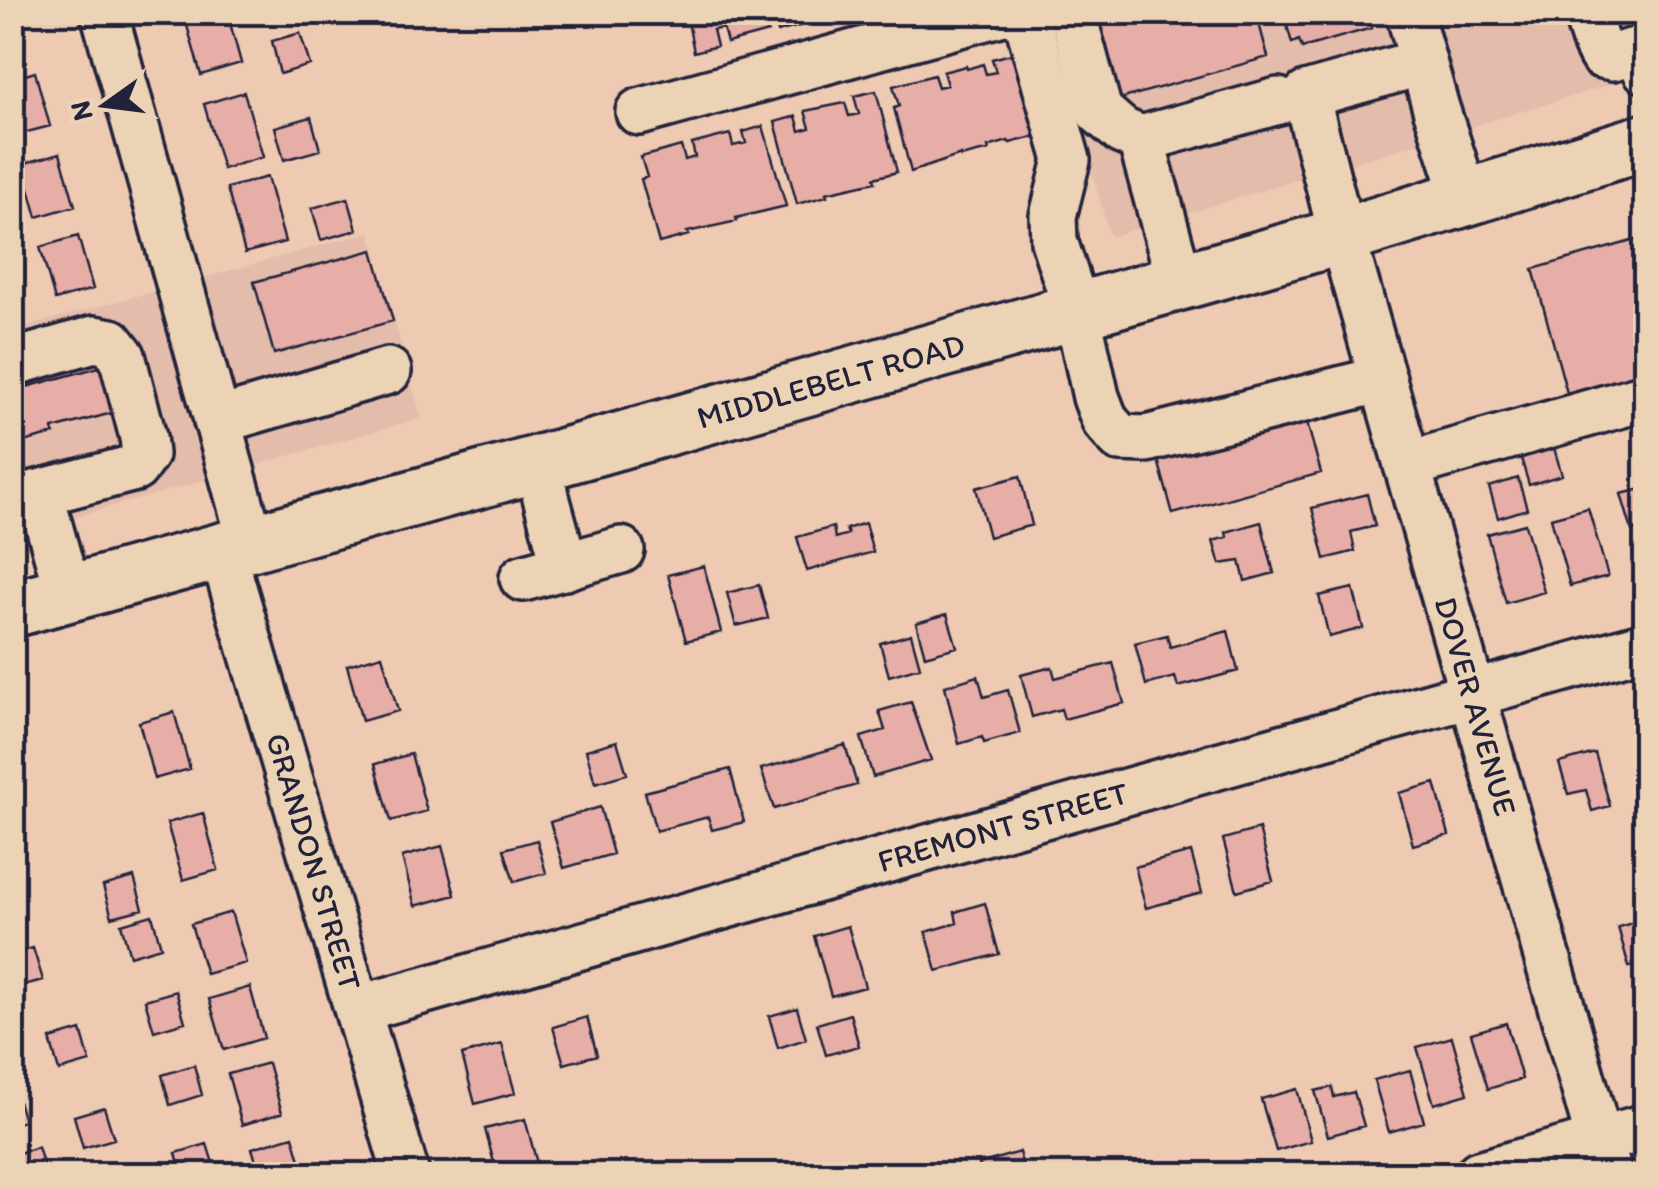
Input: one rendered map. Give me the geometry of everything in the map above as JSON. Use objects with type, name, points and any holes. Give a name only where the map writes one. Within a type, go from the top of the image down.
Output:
[{"type":"main road","name":"MIDDLEBELT ROAD","points":[[12,610],[1342,236],[1646,142]]},
{"type":"street","name":"GRANDON STREET","points":[[104,12],[217,421],[237,546],[358,1010],[406,1174]]},
{"type":"street","points":[[639,112],[1004,12]]},
{"type":"street","points":[[1025,12],[1067,160],[1053,216],[1054,241],[1078,311],[1096,397],[1105,421],[1120,438],[1146,439],[1383,379]]},
{"type":"street","points":[[1072,12],[1099,111],[1122,131],[1141,138],[1278,101]]},
{"type":"street","points":[[1409,12],[1465,196]]},
{"type":"street","points":[[1586,12],[1602,55],[1643,52]]},
{"type":"street","name":"DOVER AVENUE","points":[[1398,69],[1306,95],[1342,236],[1605,1158]]},
{"type":"street","points":[[1141,138],[1180,282]]},
{"type":"street","points":[[12,363],[94,339],[111,342],[122,356],[143,437],[145,454],[136,468],[26,497],[68,594]]},
{"type":"street","points":[[217,421],[388,371]]},
{"type":"street","points":[[1407,465],[1646,397]]},
{"type":"street","points":[[537,464],[544,573],[621,550]]},
{"type":"street","name":"FREMONT STREET","points":[[358,1010],[1646,645]]},
{"type":"street","points":[[1479,1174],[1605,1158],[1646,1127]]},
{"type":"shaded area","points":[[1047,13],[1645,13],[1645,74],[1110,237]]},
{"type":"shaded area","points":[[370,232],[421,418],[13,535],[13,330]]},
{"type":"building","points":[[227,12],[241,63],[201,75],[186,22]]},
{"type":"building","points":[[686,12],[815,12],[817,17],[778,32],[773,14],[764,16],[768,32],[727,43],[723,28],[713,30],[717,46],[694,52]]},
{"type":"building","points":[[1095,12],[1256,12],[1268,57],[1120,99]]},
{"type":"building","points":[[1283,12],[1373,12],[1375,19],[1369,20],[1372,28],[1302,48],[1299,40],[1292,43]]},
{"type":"building","points":[[12,15],[21,46],[12,49]]},
{"type":"building","points":[[300,33],[310,65],[280,74],[272,41]]},
{"type":"building","points":[[1015,53],[1037,136],[1008,141],[911,172],[894,108],[899,106],[893,86],[934,75],[938,87],[947,85],[943,72],[966,66],[967,69],[983,64],[986,74],[996,72],[992,59]]},
{"type":"building","points":[[35,72],[50,126],[12,136],[12,79]]},
{"type":"building","points":[[876,91],[897,172],[797,204],[775,122],[796,116],[800,131],[810,128],[805,111],[845,103],[849,116],[859,114],[854,96]]},
{"type":"building","points":[[244,92],[263,157],[223,169],[204,104]]},
{"type":"building","points":[[311,117],[320,150],[284,160],[275,127]]},
{"type":"building","points":[[763,126],[786,206],[659,243],[641,179],[647,177],[641,157],[681,146],[685,160],[695,157],[692,144],[730,134],[733,146],[746,143],[743,132]]},
{"type":"building","points":[[60,153],[75,206],[37,217],[22,164]]},
{"type":"building","points":[[267,177],[285,242],[245,253],[227,188]]},
{"type":"building","points":[[348,198],[357,230],[321,240],[312,208]]},
{"type":"building","points":[[78,236],[93,289],[55,300],[40,247]]},
{"type":"building","points":[[1646,237],[1646,341],[1641,343],[1646,383],[1570,404],[1533,269]]},
{"type":"building","points":[[373,250],[393,321],[274,354],[254,282]]},
{"type":"building","points":[[110,364],[123,410],[12,445],[12,391]]},
{"type":"building","points":[[1306,419],[1321,473],[1173,514],[1158,460]]},
{"type":"building","points":[[1554,448],[1562,475],[1529,485],[1521,458]]},
{"type":"building","points":[[1020,476],[1032,525],[989,537],[976,488]]},
{"type":"building","points":[[1518,478],[1527,509],[1498,518],[1489,487]]},
{"type":"building","points":[[1646,488],[1646,527],[1632,531],[1621,494]]},
{"type":"building","points":[[1367,494],[1375,526],[1351,532],[1355,551],[1325,559],[1312,508]]},
{"type":"building","points":[[1588,508],[1608,576],[1570,586],[1551,518]]},
{"type":"building","points":[[1261,522],[1274,573],[1245,581],[1240,561],[1220,564],[1213,541],[1227,537],[1226,532]]},
{"type":"building","points":[[865,523],[873,552],[807,571],[797,537],[833,527],[835,538],[848,534],[846,529]]},
{"type":"building","points":[[1525,524],[1544,592],[1506,603],[1487,534]]},
{"type":"building","points":[[704,566],[721,632],[686,641],[668,575]]},
{"type":"building","points":[[759,585],[768,618],[736,626],[727,593]]},
{"type":"building","points":[[1353,588],[1363,628],[1329,637],[1319,596]]},
{"type":"building","points":[[947,614],[957,647],[925,656],[916,623]]},
{"type":"building","points":[[1228,631],[1238,671],[1178,687],[1175,677],[1146,685],[1135,643],[1167,635],[1170,647]]},
{"type":"building","points":[[911,634],[920,667],[889,676],[880,643]]},
{"type":"building","points":[[382,655],[398,711],[362,721],[347,665]]},
{"type":"building","points":[[1113,663],[1124,703],[1064,719],[1061,709],[1032,717],[1021,675],[1052,667],[1055,678]]},
{"type":"building","points":[[978,676],[984,697],[1008,690],[1020,733],[984,743],[982,737],[959,744],[945,686]]},
{"type":"building","points":[[911,702],[931,760],[873,777],[861,737],[885,730],[879,711]]},
{"type":"building","points":[[174,712],[190,769],[154,779],[139,722]]},
{"type":"building","points":[[617,741],[627,774],[595,783],[586,750]]},
{"type":"building","points":[[845,745],[857,785],[774,809],[761,769]]},
{"type":"building","points":[[1595,753],[1610,806],[1592,811],[1586,790],[1568,794],[1559,763]]},
{"type":"building","points":[[411,754],[427,811],[391,821],[375,764]]},
{"type":"building","points":[[730,769],[744,822],[712,830],[708,817],[656,831],[645,792]]},
{"type":"building","points":[[1435,783],[1449,835],[1413,845],[1399,793]]},
{"type":"building","points":[[600,807],[613,854],[564,868],[550,822]]},
{"type":"building","points":[[203,813],[218,870],[183,880],[167,823]]},
{"type":"building","points":[[1259,829],[1273,881],[1237,891],[1223,839]]},
{"type":"building","points":[[537,840],[546,873],[514,882],[504,849]]},
{"type":"building","points":[[442,846],[455,895],[415,906],[402,857]]},
{"type":"building","points":[[1191,852],[1202,893],[1146,908],[1135,867]]},
{"type":"building","points":[[134,877],[143,909],[112,917],[103,886]]},
{"type":"building","points":[[985,903],[999,954],[937,971],[926,932],[957,923],[955,912]]},
{"type":"building","points":[[231,912],[246,963],[206,974],[191,924]]},
{"type":"building","points":[[152,915],[161,947],[130,956],[121,924]]},
{"type":"building","points":[[1646,919],[1646,962],[1629,967],[1618,927]]},
{"type":"building","points":[[848,926],[865,987],[831,996],[814,936]]},
{"type":"building","points":[[33,948],[43,980],[12,988],[12,954]]},
{"type":"building","points":[[250,987],[264,1038],[224,1050],[209,999]]},
{"type":"building","points":[[1646,989],[1646,1027],[1636,992]]},
{"type":"building","points":[[176,991],[185,1022],[154,1031],[145,1000]]},
{"type":"building","points":[[797,1008],[806,1039],[778,1048],[769,1016]]},
{"type":"building","points":[[850,1014],[859,1046],[826,1055],[817,1024]]},
{"type":"building","points":[[587,1017],[597,1055],[564,1064],[553,1027]]},
{"type":"building","points":[[1506,1023],[1522,1079],[1488,1089],[1471,1033]]},
{"type":"building","points":[[81,1030],[90,1062],[59,1071],[50,1039]]},
{"type":"building","points":[[1452,1037],[1468,1094],[1434,1104],[1417,1047]]},
{"type":"building","points":[[502,1044],[515,1093],[475,1104],[462,1055]]},
{"type":"building","points":[[268,1063],[282,1113],[242,1125],[228,1074]]},
{"type":"building","points":[[194,1065],[202,1095],[170,1105],[162,1075]]},
{"type":"building","points":[[1410,1070],[1424,1122],[1389,1132],[1374,1080]]},
{"type":"building","points":[[12,1081],[24,1121],[12,1125]]},
{"type":"building","points":[[1332,1087],[1334,1097],[1354,1092],[1364,1126],[1328,1136],[1315,1091]]},
{"type":"building","points":[[1297,1089],[1311,1141],[1276,1151],[1261,1099]]},
{"type":"building","points":[[104,1107],[114,1139],[83,1148],[74,1116]]},
{"type":"building","points":[[525,1119],[538,1167],[497,1174],[485,1129]]},
{"type":"building","points":[[293,1136],[304,1174],[260,1174],[252,1148]]},
{"type":"building","points":[[207,1144],[216,1173],[182,1174],[176,1153]]},
{"type":"building","points":[[38,1147],[46,1174],[12,1174],[12,1155]]},
{"type":"building","points":[[1019,1152],[1025,1174],[982,1174],[979,1164]]},
{"type":"building","points":[[966,1167],[968,1174],[940,1174]]}]
